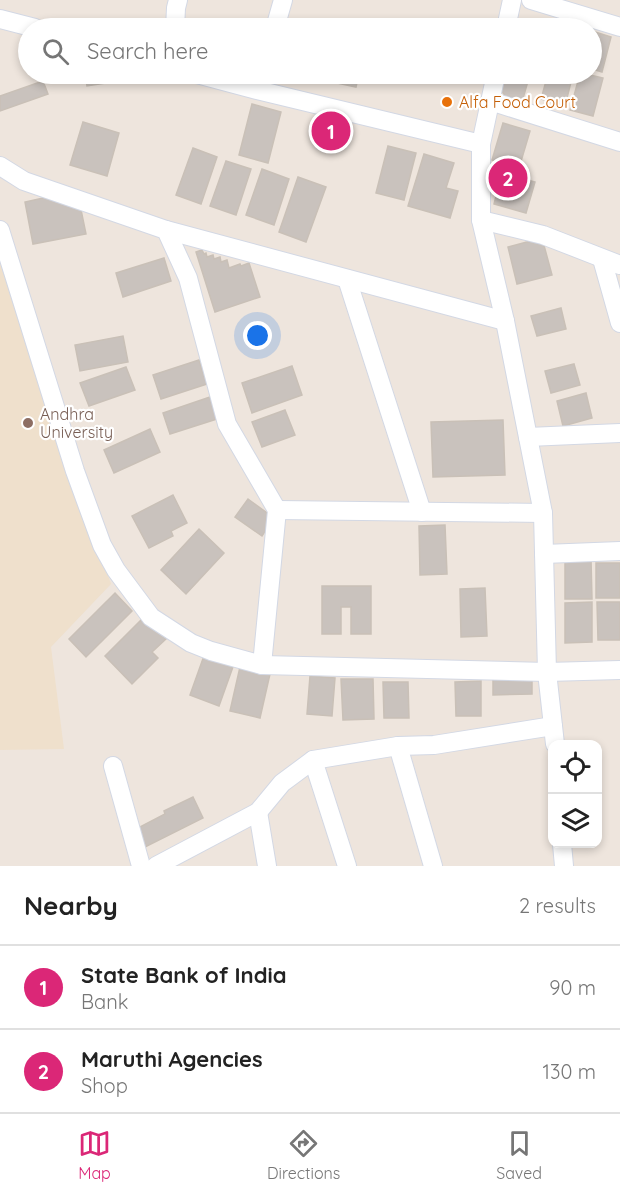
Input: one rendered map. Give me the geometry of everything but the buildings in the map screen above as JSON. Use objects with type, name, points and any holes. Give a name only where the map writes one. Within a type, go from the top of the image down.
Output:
[{"type":"street","points":[[176,18],[178,0]]},
{"type":"street","points":[[278,18],[283,0]]},
{"type":"street","points":[[508,18],[512,0]]},
{"type":"street","points":[[531,0],[590,18]]},
{"type":"street","points":[[0,19],[18,24]]},
{"type":"street","points":[[602,22],[620,27]]},
{"type":"street","points":[[267,84],[481,144]]},
{"type":"street","points":[[494,84],[481,144],[481,219],[543,513],[547,672],[555,740]]},
{"type":"street","points":[[490,101],[620,142]]},
{"type":"street","points":[[0,166],[24,181],[166,230],[504,321]]},
{"type":"street","points":[[481,219],[543,235],[620,265]]},
{"type":"street","points":[[0,230],[75,471],[102,545],[116,570],[151,617],[191,643],[262,665],[547,672],[620,670]]},
{"type":"street","points":[[166,230],[188,278],[226,424],[277,510],[262,665]]},
{"type":"street","points":[[602,259],[620,323]]},
{"type":"street","points":[[347,279],[422,512]]},
{"type":"street","points":[[528,437],[620,433]]},
{"type":"street","points":[[277,510],[543,513]]},
{"type":"street","points":[[544,554],[620,551]]},
{"type":"street","points":[[156,866],[258,812],[282,783],[313,760],[398,746],[434,745],[553,726]]},
{"type":"street","points":[[398,746],[433,866]]},
{"type":"street","points":[[313,760],[347,866]]},
{"type":"street","points":[[113,766],[141,866]]},
{"type":"street","points":[[258,812],[267,866]]},
{"type":"street","points":[[562,848],[564,866]]},
{"type":"shaded area","name":"Andhra University","points":[[0,263],[111,584],[51,647],[64,749],[0,750]]},
{"type":"place","name":"Alfa Food Court","points":[[447,102]]},
{"type":"place","name":"State Bank of India","points":[[331,131]]},
{"type":"place","name":"Maruthi Agencies","points":[[508,178]]},
{"type":"place","name":"Andhra University","points":[[28,423]]}]
